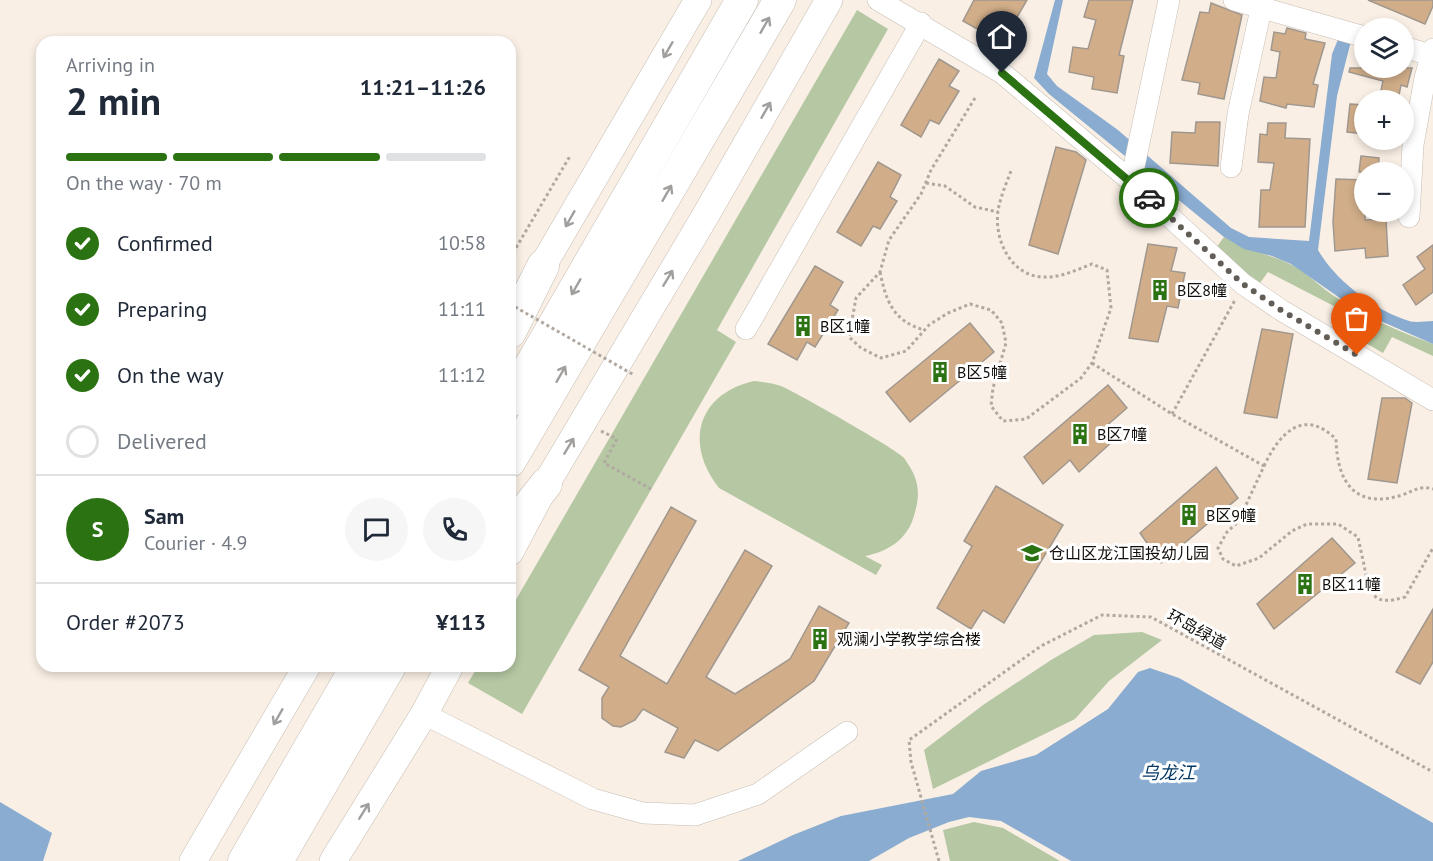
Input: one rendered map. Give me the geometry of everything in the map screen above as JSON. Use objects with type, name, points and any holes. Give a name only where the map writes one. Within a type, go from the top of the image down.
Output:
[{"type":"highway","points":[[516,392],[742,0]]},
{"type":"highway","points":[[516,450],[780,0]]},
{"type":"highway","points":[[516,320],[543,266]]},
{"type":"highway","points":[[516,522],[546,484]]},
{"type":"highway","points":[[242,861],[337,672]]},
{"type":"highway","points":[[242,861],[353,672]]},
{"type":"highway","points":[[277,861],[386,672]]},
{"type":"highway","points":[[347,738],[403,672]]},
{"type":"main road","points":[[516,311],[698,0]]},
{"type":"main road","points":[[516,541],[546,484],[829,0]]},
{"type":"main road","points":[[193,861],[303,672]]},
{"type":"main road","points":[[333,861],[424,714],[447,672]]},
{"type":"street","points":[[878,0],[921,23],[1002,73],[1134,165],[1243,284],[1281,310],[1433,400]]},
{"type":"street","points":[[1134,165],[1169,0]]},
{"type":"street","points":[[1234,0],[1261,3],[1354,33]]},
{"type":"street","points":[[1231,167],[1238,114],[1261,3]]},
{"type":"street","points":[[746,329],[921,23]]},
{"type":"street","points":[[1412,162],[1413,145],[1432,53],[1414,49]]},
{"type":"street","points":[[424,714],[593,799],[643,813],[695,816],[758,794],[847,732]]},
{"type":"path","points":[[975,98],[921,194],[889,240],[880,272],[856,298],[849,337],[861,348],[881,358],[906,351],[924,330],[948,313],[970,304],[992,310],[1002,323],[1006,343],[993,388],[991,406],[1004,421],[1026,418],[1081,378],[1092,363],[1111,308],[1107,270],[1092,264],[1058,276],[1042,277],[1025,274],[1013,264],[1005,250],[998,212],[1011,171]]},
{"type":"path","points":[[516,248],[570,156]]},
{"type":"path","points":[[926,183],[945,186],[975,207],[998,212]]},
{"type":"path","points":[[880,272],[888,302],[897,315],[907,325],[924,330]]},
{"type":"path","points":[[1172,414],[1243,284]]},
{"type":"path","points":[[516,307],[634,375]]},
{"type":"path","points":[[1092,363],[1172,414],[1264,466]]},
{"type":"path","points":[[584,421],[616,440],[604,463],[651,489]]},
{"type":"path","points":[[1433,489],[1417,488],[1403,495],[1385,499],[1369,499],[1360,496],[1346,484],[1340,473],[1336,459],[1336,440],[1317,425],[1296,426],[1281,438],[1264,466],[1238,522],[1227,532],[1218,548],[1223,559],[1236,566],[1259,558],[1292,531],[1306,524],[1338,524],[1358,537],[1369,589],[1378,599],[1389,602],[1405,597],[1433,548]]},
{"type":"path","name":"环岛绿道","points":[[939,861],[911,762],[909,740],[1041,646],[1102,615],[1151,617],[1433,772]]},
{"type":"green space","points":[[857,10],[888,29],[717,330],[736,342],[522,714],[468,683],[474,672],[516,672],[516,600]]},
{"type":"green space","points":[[1224,237],[1292,265],[1360,312],[1433,344],[1433,356],[1392,337],[1383,353],[1352,335],[1359,319],[1268,272],[1257,287],[1216,248]]},
{"type":"green space","points":[[754,381],[781,386],[884,444],[904,458],[918,487],[913,519],[906,533],[895,544],[865,556],[882,565],[876,575],[719,488],[708,471],[702,455],[700,438],[702,423],[709,409],[720,397]]},
{"type":"green space","points":[[1142,632],[1162,640],[1109,681],[1075,719],[933,789],[924,750],[983,705],[1094,635]]},
{"type":"green space","points":[[974,822],[1003,828],[1060,861],[950,861],[943,830]]},
{"type":"water","points":[[1055,0],[1063,0],[1047,74],[1057,86],[1118,130],[1231,228],[1249,237],[1309,241],[1332,54],[1339,37],[1351,41],[1337,96],[1318,250],[1345,283],[1370,302],[1409,321],[1433,321],[1433,344],[1360,312],[1291,264],[1272,256],[1244,249],[1224,237],[1049,94],[1034,78]]},
{"type":"water","name":"乌龙江","points":[[1150,668],[1179,678],[1433,823],[1433,861],[1071,861],[1001,821],[969,817],[949,822],[909,838],[869,861],[738,861],[793,835],[841,816],[953,794],[981,771],[1036,755],[1108,709],[1138,672]]},
{"type":"water","points":[[0,802],[52,833],[43,861],[0,861]]},
{"type":"building","points":[[974,0],[1027,0],[1002,43],[963,21]]},
{"type":"building","points":[[1089,0],[1133,0],[1119,55],[1124,56],[1117,93],[1092,89],[1094,77],[1069,72],[1073,47],[1088,49],[1096,20],[1084,17]]},
{"type":"building","points":[[1368,0],[1433,0],[1433,6],[1425,24]]},
{"type":"building","points":[[1211,3],[1242,15],[1224,99],[1198,94],[1200,83],[1182,80],[1200,12],[1209,13]]},
{"type":"building","points":[[1287,28],[1306,33],[1305,39],[1325,43],[1313,84],[1318,85],[1314,107],[1287,104],[1286,108],[1260,101],[1264,77],[1276,78],[1280,52],[1271,50],[1274,32],[1285,34]]},
{"type":"building","points":[[939,59],[959,71],[949,86],[959,91],[939,124],[930,120],[921,137],[901,125]]},
{"type":"building","points":[[1372,78],[1409,78],[1407,87],[1401,85],[1400,90],[1381,90],[1383,81]]},
{"type":"building","points":[[1350,104],[1354,104],[1354,133],[1347,132]]},
{"type":"building","points":[[1196,122],[1220,122],[1218,166],[1170,163],[1172,132],[1195,133]]},
{"type":"building","points":[[1268,123],[1286,123],[1285,138],[1310,139],[1305,227],[1259,227],[1261,190],[1270,190],[1274,163],[1258,162],[1260,134],[1267,135]]},
{"type":"building","points":[[1056,147],[1076,152],[1086,160],[1058,254],[1029,245]]},
{"type":"building","points":[[1361,156],[1379,158],[1379,162],[1360,162]]},
{"type":"building","points":[[878,162],[901,175],[890,197],[897,201],[880,229],[873,226],[861,246],[837,232]]},
{"type":"building","points":[[1336,179],[1354,180],[1354,222],[1386,222],[1388,256],[1366,258],[1365,248],[1335,251],[1333,222]]},
{"type":"building","name":"B区8幢","points":[[1148,244],[1177,248],[1171,271],[1185,273],[1178,308],[1167,306],[1158,342],[1129,338]]},
{"type":"building","points":[[1433,245],[1433,292],[1416,305],[1403,285],[1425,269],[1417,257]]},
{"type":"building","name":"B区1幢","points":[[815,266],[843,282],[830,305],[838,310],[815,347],[807,342],[797,360],[768,344]]},
{"type":"building","name":"B区5幢","points":[[970,323],[994,352],[910,422],[886,392]]},
{"type":"building","points":[[1262,329],[1293,334],[1277,418],[1244,413]]},
{"type":"building","name":"B区7幢","points":[[1108,385],[1127,408],[1104,428],[1114,440],[1079,472],[1070,460],[1043,484],[1024,457]]},
{"type":"building","points":[[1382,398],[1405,398],[1412,403],[1397,483],[1368,479]]},
{"type":"building","name":"B区9幢","points":[[1216,467],[1238,498],[1161,563],[1140,533]]},
{"type":"building","points":[[996,486],[1063,525],[1004,623],[983,610],[971,629],[937,608],[972,546],[964,541]]},
{"type":"building","name":"观澜小学教学综合楼","points":[[671,507],[696,521],[620,656],[667,684],[745,550],[772,566],[706,677],[735,694],[790,659],[819,606],[849,623],[814,681],[718,751],[695,740],[684,758],[665,752],[678,728],[643,709],[635,720],[621,727],[613,726],[602,718],[602,698],[609,687],[579,670]]},
{"type":"building","name":"B区11幢","points":[[1332,538],[1355,563],[1274,629],[1257,604]]},
{"type":"building","points":[[1433,609],[1433,662],[1420,684],[1396,672]]},
{"type":"way so far","points":[[1149,198],[1243,284],[1281,310],[1357,355]]},
{"type":"place","name":"B区8幢","points":[[1160,290]]},
{"type":"place","name":"B区1幢","points":[[803,326]]},
{"type":"place","name":"B区5幢","points":[[940,372]]},
{"type":"place","name":"B区7幢","points":[[1080,434]]},
{"type":"place","name":"B区9幢","points":[[1189,515]]},
{"type":"place","name":"仓山区龙江国投幼儿园","points":[[1032,553]]},
{"type":"place","name":"B区11幢","points":[[1305,584]]},
{"type":"place","name":"观澜小学教学综合楼","points":[[820,639]]},
{"type":"route","points":[[1002,73],[1149,198]]}]
